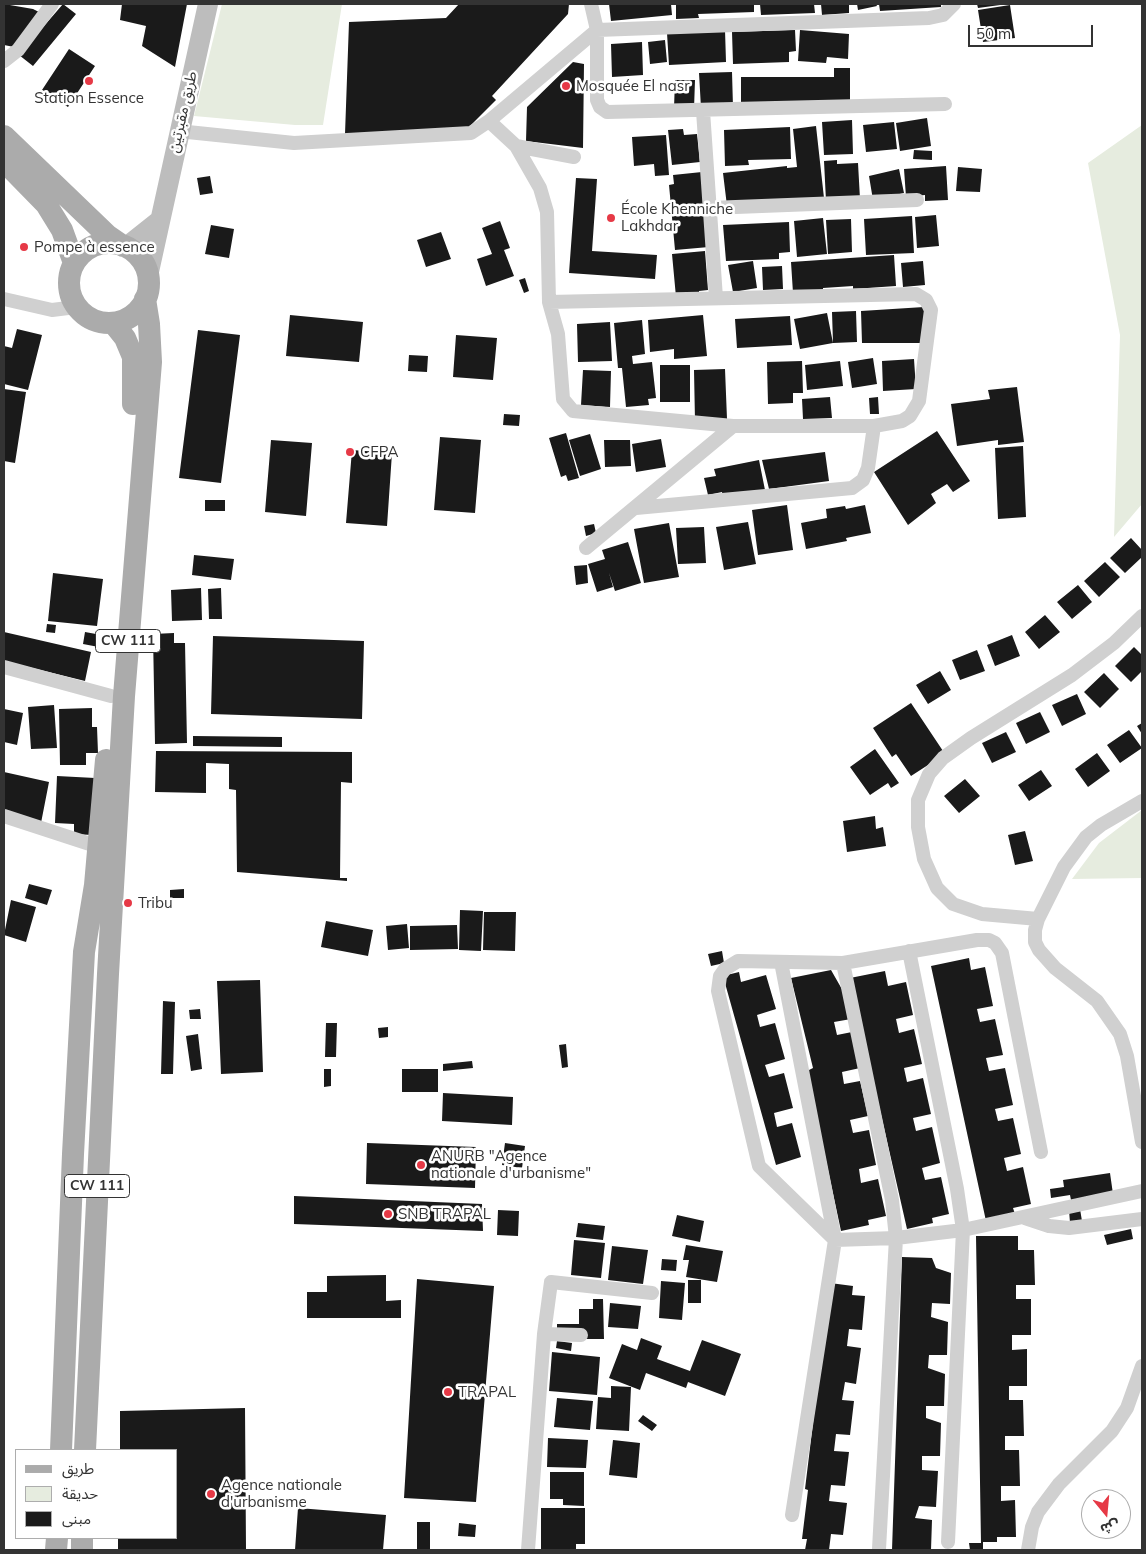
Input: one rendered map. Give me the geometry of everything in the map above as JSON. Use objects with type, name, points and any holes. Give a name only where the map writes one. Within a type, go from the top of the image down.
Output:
[{"type":"main road","points":[[4,136],[13,157],[62,230],[74,263]]},
{"type":"main road","points":[[13,157],[107,235],[125,247],[140,260],[148,276],[145,299],[138,310],[126,319],[113,323],[93,320],[76,307],[69,285],[74,263],[83,252],[95,246],[109,243],[125,247]]},
{"type":"main road","name":"CW 111","points":[[85,1449],[108,974],[124,696],[151,362],[150,324],[145,299]]},
{"type":"main road","points":[[61,1449],[73,1154],[84,952],[99,847],[134,378],[130,348],[113,323]]},
{"type":"street","points":[[4,61],[18,50],[52,4]]},
{"type":"street","name":"طريق مقبرتين","points":[[148,276],[178,131],[208,4]]},
{"type":"street","points":[[591,4],[597,30],[597,100],[604,110],[704,110],[945,104]]},
{"type":"street","points":[[178,131],[294,143],[471,133],[490,121],[597,30],[929,18],[943,15],[954,4]]},
{"type":"street","points":[[704,110],[716,298]]},
{"type":"street","points":[[490,121],[516,146],[540,188],[547,212],[548,302],[558,334],[563,399],[573,411],[733,426],[874,426],[902,421],[910,416],[919,401],[931,316],[926,300],[916,294],[548,302]]},
{"type":"street","points":[[516,146],[574,157]]},
{"type":"street","points":[[710,208],[917,200]]},
{"type":"street","points":[[125,247],[160,220]]},
{"type":"street","points":[[4,299],[52,310],[76,307]]},
{"type":"street","points":[[586,548],[733,426]]},
{"type":"street","points":[[636,508],[852,488],[863,480],[868,468],[874,426]]},
{"type":"street","points":[[1038,919],[982,914],[952,904],[937,888],[924,859],[918,827],[918,800],[929,774],[943,758],[971,738],[1072,675],[1114,643],[1142,616]]},
{"type":"street","points":[[4,667],[111,696]]},
{"type":"street","points":[[1142,801],[1101,825],[1080,844],[1064,867],[1038,919],[1035,936],[1039,950],[1055,968],[1097,1001],[1120,1034],[1127,1056],[1142,1142]]},
{"type":"street","points":[[4,816],[99,847]]},
{"type":"street","points":[[1041,1152],[1002,953],[995,943],[983,939],[843,962],[747,960],[731,964],[720,976],[718,991],[759,1166],[835,1240],[896,1238],[963,1230],[1142,1191]]},
{"type":"street","points":[[909,951],[957,1189],[963,1230],[948,1542]]},
{"type":"street","points":[[781,962],[835,1240],[792,1515]]},
{"type":"street","points":[[843,962],[892,1200],[896,1238],[879,1549]]},
{"type":"street","points":[[1024,1218],[1049,1226],[1069,1228],[1142,1219]]},
{"type":"street","points":[[528,1550],[544,1334],[551,1282],[652,1293]]},
{"type":"street","points":[[544,1334],[581,1335]]},
{"type":"street","points":[[1028,1550],[1032,1528],[1038,1512],[1065,1477],[1112,1431],[1127,1408],[1142,1366]]},
{"type":"green space","points":[[222,4],[342,4],[323,125],[295,125],[194,116]]},
{"type":"green space","points":[[1142,125],[1142,504],[1114,537],[1120,335],[1088,163]]},
{"type":"green space","points":[[1142,810],[1142,878],[1072,879],[1099,843]]},
{"type":"building","points":[[4,4],[33,9],[39,12],[19,48],[4,45]]},
{"type":"building","points":[[63,4],[76,14],[33,66],[19,55]]},
{"type":"building","points":[[122,4],[187,4],[175,67],[142,46],[146,26],[120,20]]},
{"type":"building","points":[[459,4],[569,4],[568,14],[492,96],[496,100],[469,127],[345,134],[349,22],[446,18]]},
{"type":"building","points":[[609,4],[671,4],[672,15],[611,21]]},
{"type":"building","points":[[676,4],[754,4],[754,12],[698,14],[699,18],[676,19]]},
{"type":"building","points":[[760,4],[814,4],[815,13],[761,15]]},
{"type":"building","points":[[821,4],[849,4],[849,13],[822,15]]},
{"type":"building","points":[[857,4],[876,4],[877,6],[858,10]]},
{"type":"building","points":[[879,4],[941,4],[941,7],[880,11]]},
{"type":"building","points":[[977,4],[1000,4],[1000,5],[978,8]]},
{"type":"building","points":[[1010,5],[1015,38],[983,42],[978,10]]},
{"type":"building","points":[[725,30],[726,62],[669,65],[667,33]]},
{"type":"building","points":[[795,30],[796,51],[789,52],[789,62],[733,64],[732,32]]},
{"type":"building","points":[[800,30],[849,34],[848,59],[827,57],[826,63],[798,61]]},
{"type":"building","points":[[665,40],[667,62],[650,64],[648,42]]},
{"type":"building","points":[[642,42],[643,75],[612,77],[611,44]]},
{"type":"building","points":[[69,49],[95,66],[68,107],[42,90]]},
{"type":"building","name":"Mosquée El nasr","points":[[573,62],[584,64],[583,148],[526,141],[527,107]]},
{"type":"building","points":[[834,68],[850,68],[850,104],[741,104],[741,77],[834,77]]},
{"type":"building","points":[[732,72],[733,107],[701,108],[699,73]]},
{"type":"building","points":[[675,80],[695,80],[694,109],[674,108]]},
{"type":"building","points":[[927,118],[931,146],[900,151],[896,123]]},
{"type":"building","points":[[852,120],[853,154],[824,155],[822,122]]},
{"type":"building","points":[[894,122],[897,149],[866,152],[863,125]]},
{"type":"building","points":[[816,126],[824,198],[727,206],[723,173],[787,166],[787,168],[797,167],[793,129]]},
{"type":"building","points":[[790,127],[791,159],[748,160],[749,165],[725,166],[724,130]]},
{"type":"building","points":[[683,129],[684,135],[697,134],[700,162],[672,165],[668,130]]},
{"type":"building","points":[[666,135],[669,175],[655,176],[654,164],[634,166],[632,137]]},
{"type":"building","points":[[914,150],[932,151],[932,160],[913,159]]},
{"type":"building","points":[[837,160],[837,164],[858,163],[860,199],[826,201],[824,161]]},
{"type":"building","points":[[946,166],[948,200],[925,201],[925,195],[906,197],[904,169]]},
{"type":"building","points":[[958,167],[982,169],[980,192],[956,191]]},
{"type":"building","points":[[899,169],[904,193],[873,200],[869,176]]},
{"type":"building","points":[[702,172],[709,247],[675,250],[669,185],[674,184],[673,175]]},
{"type":"building","points":[[210,176],[213,193],[200,195],[197,178]]},
{"type":"building","points":[[576,178],[597,179],[592,251],[657,255],[655,279],[569,273]]},
{"type":"building","points":[[936,215],[939,246],[917,248],[915,217]]},
{"type":"building","points":[[912,216],[914,253],[866,255],[864,219]]},
{"type":"building","points":[[823,218],[827,254],[797,257],[794,221]]},
{"type":"building","points":[[851,219],[852,252],[828,254],[826,220]]},
{"type":"building","points":[[500,221],[510,248],[504,250],[514,276],[486,286],[477,259],[492,254],[482,228]]},
{"type":"building","points":[[789,222],[790,252],[779,253],[779,259],[726,261],[723,225]]},
{"type":"building","points":[[211,225],[234,229],[229,258],[205,254]]},
{"type":"building","points":[[441,232],[451,259],[426,267],[417,240]]},
{"type":"building","points":[[705,251],[708,290],[699,291],[699,295],[676,297],[672,254]]},
{"type":"building","points":[[894,255],[896,286],[853,289],[853,286],[823,288],[823,291],[793,293],[791,262]]},
{"type":"building","points":[[753,261],[757,288],[733,292],[728,265]]},
{"type":"building","points":[[923,261],[925,285],[903,287],[901,263]]},
{"type":"building","points":[[782,266],[783,289],[763,290],[762,267]]},
{"type":"building","points":[[525,278],[529,291],[524,293],[519,280]]},
{"type":"building","points":[[924,307],[925,343],[862,343],[861,311]]},
{"type":"building","points":[[856,311],[857,342],[833,343],[832,312]]},
{"type":"building","points":[[827,313],[833,343],[800,349],[794,319]]},
{"type":"building","points":[[290,315],[363,322],[359,362],[286,356]]},
{"type":"building","points":[[703,315],[707,356],[674,359],[674,349],[650,352],[648,320]]},
{"type":"building","points":[[790,316],[792,345],[737,348],[735,319]]},
{"type":"building","points":[[642,320],[645,354],[632,356],[633,364],[652,362],[656,398],[648,399],[649,405],[626,407],[622,368],[618,368],[614,323]]},
{"type":"building","points":[[610,322],[612,361],[578,362],[577,324]]},
{"type":"building","points":[[17,329],[42,335],[28,390],[4,384],[4,346],[12,348]]},
{"type":"building","points":[[198,330],[240,335],[221,483],[179,478]]},
{"type":"building","points":[[456,335],[497,338],[493,380],[453,377]]},
{"type":"building","points":[[409,355],[428,356],[427,372],[408,371]]},
{"type":"building","points":[[873,358],[877,384],[852,388],[848,362]]},
{"type":"building","points":[[914,359],[916,389],[883,391],[882,361]]},
{"type":"building","points":[[802,361],[803,393],[793,393],[793,403],[768,404],[767,362]]},
{"type":"building","points":[[840,361],[843,386],[807,390],[805,365]]},
{"type":"building","points":[[660,365],[690,365],[690,402],[660,402]]},
{"type":"building","points":[[725,369],[727,419],[695,421],[694,370]]},
{"type":"building","points":[[583,370],[611,371],[610,407],[581,405]]},
{"type":"building","points":[[1017,387],[1024,442],[998,445],[998,440],[957,446],[951,404],[990,399],[988,390]]},
{"type":"building","points":[[4,389],[26,392],[15,463],[4,461]]},
{"type":"building","points":[[830,397],[832,418],[803,419],[802,399]]},
{"type":"building","points":[[878,397],[879,414],[870,414],[869,398]]},
{"type":"building","points":[[504,414],[520,415],[519,426],[503,425]]},
{"type":"building","points":[[937,431],[970,481],[953,492],[947,484],[931,494],[936,503],[908,525],[874,472]]},
{"type":"building","points":[[566,433],[579,478],[568,481],[566,475],[561,477],[549,438]]},
{"type":"building","points":[[590,434],[601,469],[580,476],[569,440]]},
{"type":"building","points":[[440,437],[481,440],[475,513],[434,510]]},
{"type":"building","points":[[661,439],[666,467],[636,472],[632,444]]},
{"type":"building","points":[[271,440],[312,443],[306,516],[265,512]]},
{"type":"building","points":[[604,440],[630,440],[631,466],[605,467]]},
{"type":"building","points":[[1023,446],[1026,517],[998,519],[995,448]]},
{"type":"building","points":[[352,450],[392,453],[387,526],[346,523]]},
{"type":"building","points":[[825,452],[829,481],[769,489],[762,460]]},
{"type":"building","points":[[759,460],[765,490],[723,498],[722,492],[708,495],[704,478],[716,476],[714,469]]},
{"type":"building","points":[[205,500],[225,500],[225,511],[205,511]]},
{"type":"building","points":[[787,505],[793,550],[758,555],[752,510]]},
{"type":"building","points":[[865,505],[871,533],[846,538],[847,541],[806,549],[801,523],[827,518],[826,509],[845,506],[846,509]]},
{"type":"building","points":[[748,522],[756,564],[724,570],[716,527]]},
{"type":"building","points":[[669,523],[679,577],[644,583],[634,529]]},
{"type":"building","points":[[594,524],[596,533],[586,536],[584,526]]},
{"type":"building","points":[[704,527],[706,563],[678,564],[676,528]]},
{"type":"building","points":[[1131,538],[1142,550],[1142,557],[1125,573],[1110,558]]},
{"type":"building","points":[[628,542],[641,583],[615,591],[609,573],[613,587],[597,592],[588,564],[605,559],[602,550]]},
{"type":"building","points":[[194,555],[234,559],[231,580],[192,575]]},
{"type":"building","points":[[1105,562],[1120,577],[1099,597],[1084,581]]},
{"type":"building","points":[[587,565],[588,583],[576,585],[574,566]]},
{"type":"building","points":[[53,573],[103,579],[97,626],[48,621]]},
{"type":"building","points":[[1078,585],[1092,602],[1072,619],[1057,602]]},
{"type":"building","points":[[201,588],[202,620],[172,621],[171,590]]},
{"type":"building","points":[[221,588],[222,619],[209,619],[208,589]]},
{"type":"building","points":[[1045,615],[1060,632],[1039,649],[1025,632]]},
{"type":"building","points":[[47,624],[56,625],[55,633],[46,632]]},
{"type":"building","points":[[4,632],[91,652],[85,681],[4,661]]},
{"type":"building","points":[[85,632],[107,636],[104,648],[83,644]]},
{"type":"building","points":[[174,633],[174,643],[185,643],[187,743],[155,744],[153,634]]},
{"type":"building","points":[[1012,635],[1020,656],[995,666],[987,645]]},
{"type":"building","points":[[213,636],[364,641],[362,719],[211,714]]},
{"type":"building","points":[[1134,647],[1142,655],[1142,671],[1131,682],[1115,666]]},
{"type":"building","points":[[977,650],[985,671],[960,680],[952,660]]},
{"type":"building","points":[[940,671],[951,690],[928,704],[916,685]]},
{"type":"building","points":[[1104,673],[1119,689],[1100,708],[1084,692]]},
{"type":"building","points":[[1077,694],[1086,714],[1062,726],[1052,705]]},
{"type":"building","points":[[911,703],[945,754],[911,776],[896,754],[892,757],[873,728]]},
{"type":"building","points":[[54,705],[57,748],[31,749],[28,707]]},
{"type":"building","points":[[92,708],[92,727],[97,727],[98,753],[86,753],[86,765],[60,765],[59,709]]},
{"type":"building","points":[[4,709],[23,713],[17,745],[4,742]]},
{"type":"building","points":[[1040,712],[1050,732],[1026,744],[1016,723]]},
{"type":"building","points":[[1142,723],[1142,734],[1137,726]]},
{"type":"building","points":[[1129,730],[1142,748],[1120,763],[1107,745]]},
{"type":"building","points":[[1006,732],[1016,752],[992,763],[982,743]]},
{"type":"building","points":[[193,736],[282,737],[282,747],[193,746]]},
{"type":"building","points":[[875,749],[899,783],[891,788],[888,783],[870,795],[850,767]]},
{"type":"building","points":[[156,751],[352,752],[352,783],[341,782],[340,878],[347,878],[347,881],[237,872],[236,790],[229,789],[229,764],[206,763],[206,793],[155,792]]},
{"type":"building","points":[[1097,753],[1110,771],[1088,787],[1075,769]]},
{"type":"building","points":[[1041,770],[1052,786],[1029,801],[1018,785]]},
{"type":"building","points":[[4,772],[49,782],[41,823],[4,813]]},
{"type":"building","points":[[57,776],[95,778],[92,835],[74,834],[74,824],[55,823]]},
{"type":"building","points":[[965,779],[980,796],[959,813],[944,796]]},
{"type":"building","points":[[875,816],[876,829],[883,827],[886,846],[847,852],[843,821]]},
{"type":"building","points":[[1025,831],[1033,861],[1015,865],[1008,835]]},
{"type":"building","points":[[29,884],[52,890],[47,905],[25,898]]},
{"type":"building","points":[[184,889],[184,898],[170,898],[170,890]]},
{"type":"building","points":[[11,900],[36,907],[26,942],[4,935]]},
{"type":"building","points":[[460,910],[483,911],[481,951],[459,950]]},
{"type":"building","points":[[484,912],[516,912],[515,951],[483,950]]},
{"type":"building","points":[[326,921],[373,930],[368,956],[321,947]]},
{"type":"building","points":[[407,924],[409,948],[388,950],[386,926]]},
{"type":"building","points":[[457,925],[458,949],[410,950],[410,926]]},
{"type":"building","points":[[722,951],[724,963],[711,966],[708,954]]},
{"type":"building","points":[[969,958],[971,970],[985,967],[993,1006],[977,1009],[980,1022],[995,1019],[1003,1055],[986,1058],[989,1071],[1005,1068],[1013,1105],[995,1109],[998,1121],[1013,1118],[1021,1154],[1004,1158],[1007,1171],[1023,1167],[1031,1204],[1013,1208],[1015,1214],[986,1221],[931,966]]},
{"type":"building","points":[[831,970],[847,998],[851,1019],[834,1022],[837,1035],[852,1032],[860,1068],[842,1072],[844,1084],[860,1081],[868,1116],[850,1120],[853,1133],[869,1130],[876,1165],[859,1169],[861,1183],[878,1179],[886,1216],[868,1220],[869,1225],[841,1231],[807,1071],[813,1068],[791,978]]},
{"type":"building","points":[[885,971],[888,986],[906,982],[913,1015],[896,1019],[899,1033],[914,1029],[922,1064],[904,1068],[907,1082],[923,1078],[931,1114],[913,1118],[916,1131],[932,1127],[940,1163],[922,1168],[925,1180],[941,1177],[949,1214],[932,1218],[933,1223],[907,1229],[850,978]]},
{"type":"building","points":[[739,972],[741,982],[766,975],[776,1009],[757,1015],[760,1027],[775,1023],[785,1059],[765,1065],[769,1077],[784,1073],[793,1108],[774,1113],[777,1127],[792,1123],[801,1157],[776,1165],[723,976]]},
{"type":"building","points":[[260,980],[263,1072],[221,1074],[217,981]]},
{"type":"building","points":[[163,1001],[175,1002],[173,1074],[161,1074]]},
{"type":"building","points":[[200,1009],[201,1019],[190,1019],[189,1010]]},
{"type":"building","points":[[326,1023],[337,1023],[336,1057],[325,1057]]},
{"type":"building","points":[[388,1027],[388,1037],[379,1038],[378,1028]]},
{"type":"building","points":[[198,1034],[202,1069],[191,1071],[186,1036]]},
{"type":"building","points":[[566,1044],[568,1067],[562,1068],[559,1045]]},
{"type":"building","points":[[472,1061],[473,1068],[443,1071],[443,1064]]},
{"type":"building","points":[[324,1069],[331,1069],[331,1086],[324,1087]]},
{"type":"building","points":[[402,1069],[438,1069],[438,1092],[402,1092]]},
{"type":"building","points":[[443,1093],[513,1097],[512,1125],[442,1121]]},
{"type":"building","name":"ANURB \"Agence nationale d'urbanisme\"","points":[[367,1143],[476,1147],[475,1188],[366,1184]]},
{"type":"building","points":[[505,1143],[525,1146],[522,1168],[502,1165]]},
{"type":"building","points":[[1110,1173],[1113,1194],[1071,1200],[1070,1195],[1051,1198],[1050,1189],[1064,1187],[1063,1180]]},
{"type":"building","name":"SNB TRAPAL","points":[[294,1196],[482,1204],[483,1231],[294,1224]]},
{"type":"building","points":[[1080,1209],[1082,1221],[1070,1223],[1069,1210]]},
{"type":"building","points":[[498,1210],[519,1211],[518,1236],[497,1235]]},
{"type":"building","points":[[677,1215],[704,1221],[700,1242],[672,1236]]},
{"type":"building","points":[[578,1223],[605,1226],[603,1240],[576,1237]]},
{"type":"building","points":[[1131,1229],[1133,1239],[1107,1245],[1104,1235]]},
{"type":"building","points":[[976,1236],[1018,1236],[1018,1250],[1034,1250],[1035,1285],[1016,1285],[1016,1299],[1031,1299],[1031,1335],[1012,1335],[1012,1350],[1027,1349],[1027,1386],[1009,1386],[1009,1400],[1023,1400],[1024,1436],[1005,1436],[1005,1450],[1019,1450],[1020,1486],[1001,1486],[1001,1501],[1015,1500],[1016,1537],[997,1537],[997,1542],[983,1542],[983,1550],[970,1550],[969,1543],[981,1543]]},
{"type":"building","points":[[574,1240],[605,1243],[601,1278],[571,1275]]},
{"type":"building","points":[[686,1245],[723,1251],[717,1282],[686,1277],[689,1260],[683,1260]]},
{"type":"building","points":[[612,1246],[648,1250],[643,1284],[608,1280]]},
{"type":"building","points":[[902,1257],[932,1258],[936,1268],[951,1273],[950,1304],[932,1303],[931,1317],[948,1322],[947,1355],[929,1355],[928,1368],[945,1374],[944,1406],[926,1406],[926,1418],[941,1423],[940,1456],[922,1456],[922,1470],[938,1471],[936,1507],[919,1506],[915,1518],[932,1520],[931,1550],[892,1550]]},
{"type":"building","points":[[662,1259],[677,1260],[676,1271],[661,1270]]},
{"type":"building","points":[[386,1275],[386,1301],[401,1300],[401,1318],[307,1318],[307,1292],[327,1292],[327,1276]]},
{"type":"building","name":"TRAPAL","points":[[417,1279],[494,1286],[476,1502],[404,1498]]},
{"type":"building","points":[[688,1280],[701,1280],[701,1303],[688,1303]]},
{"type":"building","points":[[661,1281],[685,1283],[682,1320],[659,1318]]},
{"type":"building","points":[[830,1283],[853,1286],[852,1295],[865,1296],[862,1330],[849,1329],[847,1346],[861,1348],[856,1384],[845,1382],[842,1400],[854,1401],[850,1435],[836,1434],[834,1451],[849,1452],[845,1486],[831,1485],[829,1501],[847,1503],[843,1535],[831,1534],[829,1550],[805,1550],[807,1539],[802,1539],[808,1490],[805,1489]]},
{"type":"building","points":[[593,1299],[603,1299],[604,1339],[557,1339],[557,1324],[579,1324],[579,1309],[593,1309]]},
{"type":"building","points":[[610,1303],[641,1306],[638,1329],[608,1327]]},
{"type":"building","points":[[641,1338],[662,1346],[657,1359],[690,1371],[702,1340],[741,1354],[725,1396],[688,1382],[686,1388],[646,1373],[640,1390],[609,1378],[622,1344],[637,1350]]},
{"type":"building","points":[[557,1341],[572,1343],[571,1351],[556,1348]]},
{"type":"building","points":[[552,1352],[600,1357],[597,1395],[549,1391]]},
{"type":"building","points":[[611,1386],[631,1387],[629,1431],[596,1429],[598,1397],[611,1398]]},
{"type":"building","points":[[557,1398],[593,1401],[590,1430],[554,1427]]},
{"type":"building","name":"Agence nationale d'urbanisme","points":[[245,1408],[246,1550],[118,1550],[118,1539],[178,1539],[178,1449],[120,1449],[120,1411]]},
{"type":"building","points":[[643,1415],[657,1425],[652,1431],[638,1421]]},
{"type":"building","points":[[548,1438],[588,1440],[586,1468],[547,1467]]},
{"type":"building","points":[[613,1440],[640,1443],[637,1478],[609,1475]]},
{"type":"building","points":[[550,1472],[584,1472],[584,1506],[563,1505],[563,1499],[550,1499]]},
{"type":"building","points":[[298,1508],[386,1515],[383,1550],[295,1550]]},
{"type":"building","points":[[541,1508],[585,1508],[585,1544],[576,1544],[576,1550],[541,1550]]},
{"type":"building","points":[[417,1522],[430,1522],[430,1550],[417,1550]]},
{"type":"building","points":[[459,1523],[476,1525],[475,1537],[458,1536]]},
{"type":"place","name":"Station Essence","points":[[89,81]]},
{"type":"place","name":"Mosquée El nasr","points":[[566,86]]},
{"type":"place","name":"École Khenniche Lakhdar","points":[[611,218]]},
{"type":"place","name":"Pompe à essence","points":[[24,247]]},
{"type":"place","name":"CFPA","points":[[350,452]]},
{"type":"place","name":"Tribu","points":[[128,903]]},
{"type":"place","name":"ANURB \"Agence nationale d'urbanisme\"","points":[[421,1165]]},
{"type":"place","name":"SNB TRAPAL","points":[[388,1214]]},
{"type":"place","name":"TRAPAL","points":[[448,1392]]},
{"type":"place","name":"Agence nationale d'urbanisme","points":[[211,1494]]}]
